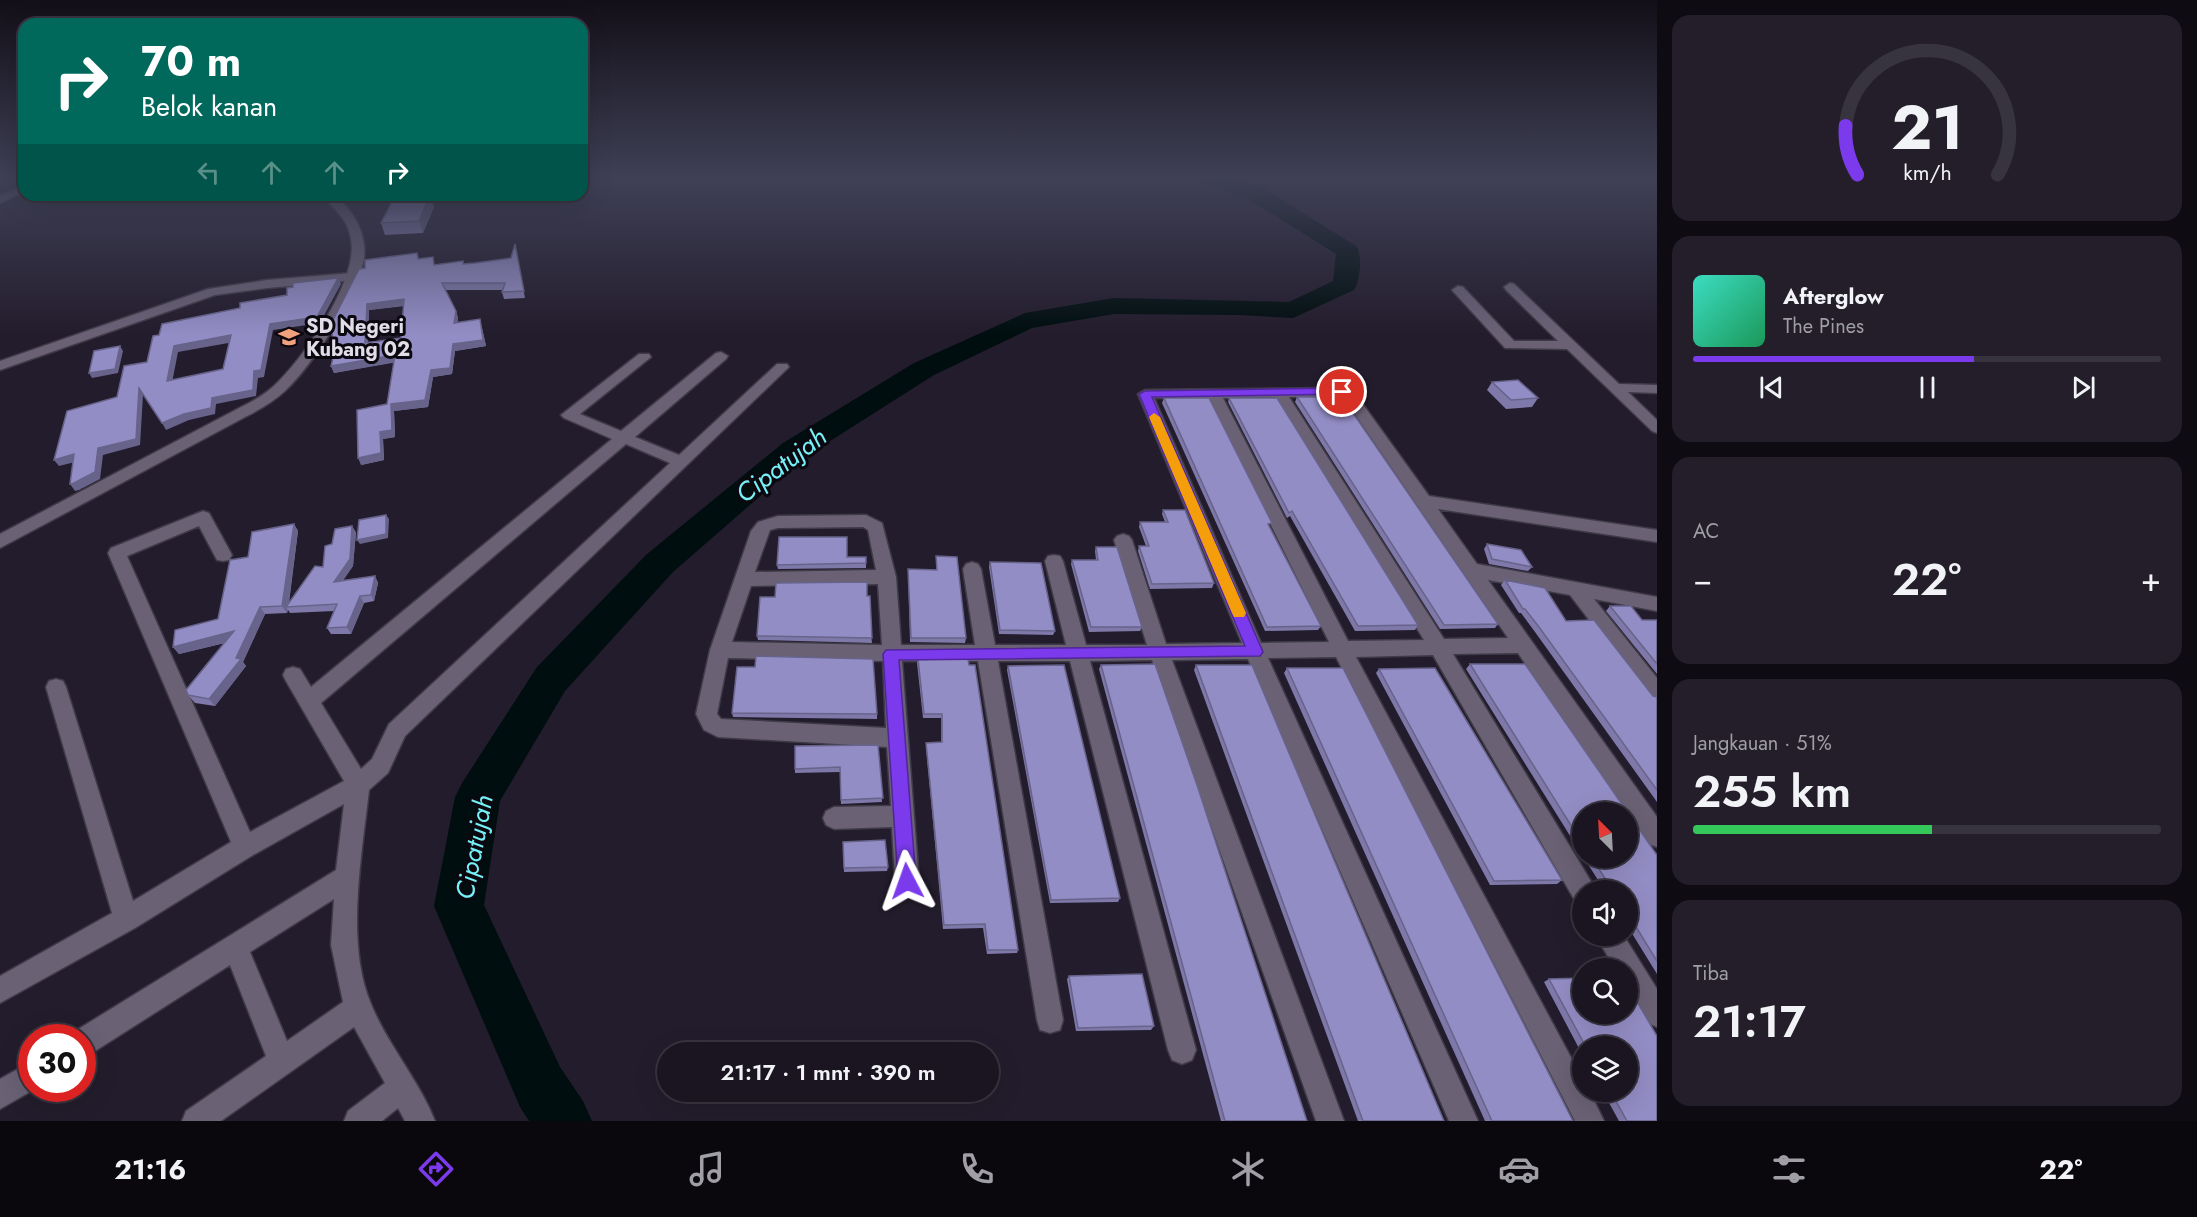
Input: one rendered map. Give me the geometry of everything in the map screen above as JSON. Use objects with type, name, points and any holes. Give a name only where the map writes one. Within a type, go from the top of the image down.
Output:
[{"type":"street","points":[[0,542],[265,400],[286,382],[336,307],[352,277],[358,258],[354,230]]},
{"type":"street","points":[[0,366],[213,292],[267,284],[352,277]]},
{"type":"street","points":[[1510,287],[1657,428]]},
{"type":"street","points":[[1458,290],[1510,345],[1570,345]]},
{"type":"street","points":[[309,701],[721,356]]},
{"type":"street","points":[[644,357],[569,415],[682,462]]},
{"type":"street","points":[[0,990],[126,919],[245,847],[358,785],[380,766],[397,730],[782,367]]},
{"type":"street","points":[[1616,389],[1632,387],[1657,389]]},
{"type":"street","points":[[1464,1121],[1255,652],[1145,394],[1342,392],[1347,394],[1657,836]]},
{"type":"street","points":[[1214,394],[1342,649],[1590,1121]]},
{"type":"street","points":[[1280,394],[1438,648],[1576,880]]},
{"type":"street","points":[[1423,501],[1657,536]]},
{"type":"street","points":[[223,555],[203,517],[117,553],[245,847]]},
{"type":"street","points":[[897,738],[718,728],[711,724],[706,714],[720,650],[760,531],[764,526],[778,522],[848,520],[866,521],[876,526],[890,598],[891,654],[897,738],[902,816],[907,881]]},
{"type":"street","points":[[1123,540],[1159,652],[1330,1121]]},
{"type":"street","points":[[1054,561],[1182,1050]]},
{"type":"street","points":[[972,569],[1050,1020]]},
{"type":"street","points":[[1472,570],[1657,604]]},
{"type":"street","points":[[743,579],[887,577]]},
{"type":"street","points":[[1577,591],[1657,693]]},
{"type":"street","points":[[720,650],[891,654],[986,652],[1078,654],[1523,645]]},
{"type":"street","points":[[293,675],[358,785],[347,877],[344,945],[358,1008],[421,1121]]},
{"type":"street","points":[[56,687],[126,919]]},
{"type":"street","points":[[834,818],[902,816]]},
{"type":"street","points":[[96,1034],[347,877]]},
{"type":"street","points":[[1615,946],[1657,1014]]},
{"type":"street","points":[[235,947],[282,1061]]},
{"type":"street","points":[[196,1121],[358,1008]]},
{"type":"street","points":[[0,1095],[18,1084]]},
{"type":"street","points":[[358,1121],[402,1088]]},
{"type":"building","points":[[515,244],[524,291],[502,292],[505,283],[442,283],[456,311],[454,323],[480,319],[483,340],[453,344],[450,368],[431,370],[425,400],[391,404],[392,430],[380,432],[381,453],[358,458],[357,410],[387,404],[395,355],[331,366],[334,354],[331,324],[359,269],[365,268],[365,260],[417,253],[418,259],[433,257],[434,265],[511,258]],"holes":[[[404,299],[401,338],[365,343],[367,304]]]},
{"type":"building","points":[[338,278],[317,317],[270,324],[261,370],[254,371],[253,390],[212,398],[211,408],[184,414],[162,423],[139,388],[136,439],[98,448],[95,472],[70,484],[74,454],[54,460],[67,411],[117,397],[124,366],[147,362],[153,336],[159,335],[162,324],[240,308],[240,303],[287,295],[287,288],[293,287],[293,283]],"holes":[[[231,335],[223,369],[167,381],[174,346]]]},
{"type":"building","points":[[120,346],[115,369],[89,373],[94,351]]},
{"type":"building","points":[[1518,380],[1538,398],[1511,400],[1492,382]]},
{"type":"building","points":[[1297,397],[1342,397],[1498,624],[1444,625]]},
{"type":"building","points":[[1164,398],[1209,398],[1272,523],[1268,524],[1321,626],[1267,627]]},
{"type":"building","points":[[1229,398],[1277,398],[1418,625],[1358,626],[1292,511],[1289,513]]},
{"type":"building","points":[[1163,510],[1185,510],[1214,583],[1152,584],[1139,546],[1149,546],[1140,522],[1168,522]]},
{"type":"building","points":[[386,515],[386,534],[357,540],[359,520]]},
{"type":"building","points":[[294,524],[282,606],[260,607],[236,658],[241,659],[209,699],[188,695],[186,690],[234,631],[173,647],[175,630],[218,619],[230,560],[248,557],[252,532]]},
{"type":"building","points":[[352,526],[350,559],[334,582],[375,576],[371,595],[360,596],[347,627],[327,628],[337,604],[286,607],[315,566],[323,567],[325,546],[332,544],[335,529]]},
{"type":"building","points":[[779,537],[847,537],[847,557],[866,557],[866,563],[777,565]]},
{"type":"building","points":[[1487,544],[1521,550],[1532,567],[1492,559]]},
{"type":"building","points":[[1096,547],[1117,547],[1142,627],[1091,627],[1072,560],[1098,560]]},
{"type":"building","points":[[936,556],[957,557],[966,638],[911,638],[908,569],[937,570]]},
{"type":"building","points":[[990,562],[1041,563],[1055,631],[1000,630]]},
{"type":"building","points":[[1505,580],[1545,588],[1566,621],[1594,620],[1653,696],[1657,697],[1657,790],[1539,627],[1523,609]]},
{"type":"building","points":[[867,582],[872,638],[757,636],[760,597],[775,597],[776,583]]},
{"type":"building","points":[[1610,606],[1631,606],[1642,620],[1657,620],[1657,664]]},
{"type":"building","points":[[756,656],[873,659],[877,714],[732,713],[737,667],[755,667]]},
{"type":"building","points":[[918,659],[968,659],[969,665],[975,665],[1018,950],[988,950],[985,924],[944,925],[926,743],[942,742],[942,714],[924,714]]},
{"type":"building","points":[[1155,664],[1307,1121],[1225,1121],[1101,665]]},
{"type":"building","points":[[1470,664],[1525,664],[1620,802],[1572,802],[1572,827]]},
{"type":"building","points":[[1064,665],[1120,898],[1051,900],[1008,666]]},
{"type":"building","points":[[1196,665],[1252,665],[1444,1121],[1363,1121]]},
{"type":"building","points":[[1287,668],[1343,668],[1573,1121],[1492,1121]]},
{"type":"building","points":[[1435,668],[1562,880],[1494,881],[1379,669]]},
{"type":"building","points":[[878,745],[883,798],[841,800],[840,767],[795,769],[795,746]]},
{"type":"building","points":[[1638,827],[1657,855],[1657,961],[1638,930],[1638,880],[1606,880],[1598,868],[1638,868]]},
{"type":"building","points":[[885,840],[888,867],[844,868],[843,842]]},
{"type":"building","points":[[1142,974],[1154,1026],[1078,1028],[1069,976]]},
{"type":"building","points":[[1572,978],[1572,1021],[1549,979]]},
{"type":"building","points":[[1638,1003],[1657,1036],[1657,1121],[1627,1121],[1617,1102],[1638,1102],[1638,1036],[1580,1036],[1573,1024],[1638,1024]]},
{"type":"waterway","name":"Cipatujah","points":[[563,1121],[540,1087],[459,906],[478,797],[551,679],[660,563],[794,450],[924,369],[1025,321],[1114,306],[1293,310],[1345,285],[1348,251],[1315,230]]},
{"type":"slow traffic","points":[[1154,417],[1194,504],[1239,613]]},
{"type":"place","name":"SD Negeri Kubang 02","points":[[289,337]]},
{"type":"route","points":[[907,881],[891,654],[1255,652],[1194,504],[1145,394],[1342,392]]}]
